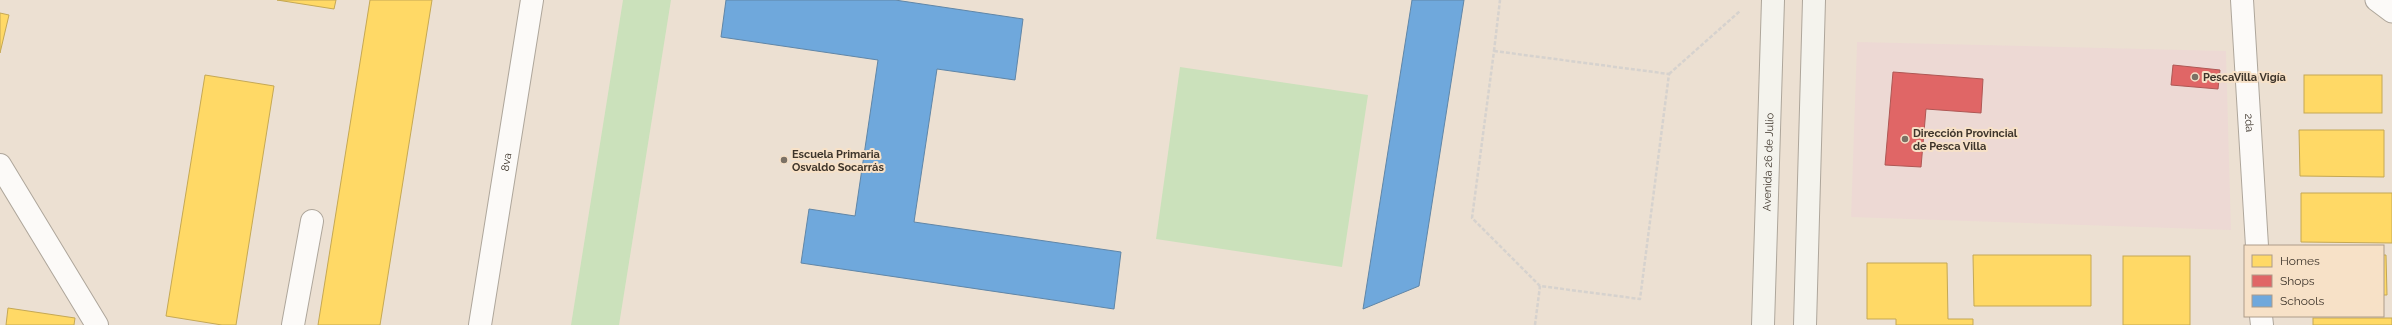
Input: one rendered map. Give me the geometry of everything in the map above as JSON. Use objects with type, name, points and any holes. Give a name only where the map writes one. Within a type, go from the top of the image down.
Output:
[{"type":"main road","name":"Avenida 26 de Julio","points":[[1763,325],[1772,0]]},
{"type":"main road","points":[[1805,325],[1814,0]]},
{"type":"street","name":"8va","points":[[480,325],[532,0]]},
{"type":"street","name":"2da","points":[[2242,0],[2257,245]]},
{"type":"street","points":[[0,165],[97,325]]},
{"type":"street","points":[[294,325],[312,221]]},
{"type":"lane","points":[[2376,0],[2392,12]]},
{"type":"path","points":[[1500,0],[1472,218],[1540,286],[1640,299],[1669,74],[1741,10]]},
{"type":"path","points":[[1494,51],[1669,74]]},
{"type":"path","points":[[1535,325],[1540,286]]},
{"type":"shaded area","points":[[1857,42],[2226,51],[2231,230],[1851,217]]},
{"type":"green space","points":[[623,0],[671,0],[619,325],[571,325]]},
{"type":"green space","points":[[1180,67],[1368,95],[1342,267],[1156,239]]},
{"type":"building: Homes","points":[[277,0],[336,0],[334,9]]},
{"type":"building: Homes","points":[[370,0],[432,0],[380,325],[318,325]]},
{"type":"building: Homes","points":[[0,13],[9,15],[0,53]]},
{"type":"building: Homes","points":[[205,75],[274,86],[236,325],[222,325],[166,316]]},
{"type":"building: Homes","points":[[2304,75],[2382,75],[2382,113],[2304,113]]},
{"type":"building: Homes","points":[[2299,130],[2384,130],[2384,177],[2300,176]]},
{"type":"building: Homes","points":[[2301,193],[2392,193],[2392,243],[2301,242]]},
{"type":"building: Homes","points":[[1973,255],[2091,255],[2091,306],[1974,306]]},
{"type":"building: Homes","points":[[2384,255],[2386,255],[2387,295],[2384,295]]},
{"type":"building: Homes","points":[[2123,256],[2190,256],[2190,325],[2123,325]]},
{"type":"building: Homes","points":[[1867,263],[1947,263],[1948,319],[1973,319],[1973,325],[1896,325],[1896,319],[1867,319]]},
{"type":"building: Homes","points":[[8,308],[75,318],[74,325],[6,325]]},
{"type":"building: Homes","points":[[2313,318],[2392,318],[2392,325],[2313,325]]},
{"type":"building: Shops","name":"PescaVilla Vigía","points":[[2173,65],[2220,70],[2218,89],[2171,85]]},
{"type":"building: Shops","name":"Dirección Provincial de Pesca Villa","points":[[1893,72],[1983,79],[1981,113],[1926,109],[1921,167],[1885,165]]},
{"type":"building: Schools","points":[[726,0],[895,0],[1023,19],[1015,80],[937,69],[914,222],[1121,252],[1114,309],[801,263],[809,209],[855,216],[878,60],[721,37]]},
{"type":"building: Schools","points":[[1412,0],[1464,0],[1419,286],[1363,309]]},
{"type":"place","name":"PescaVilla Vigía","points":[[2195,77]]},
{"type":"place","name":"Dirección Provincial de Pesca Villa","points":[[1905,139]]},
{"type":"place","name":"Escuela Primaria Osvaldo Socarrás","points":[[784,160]]}]
